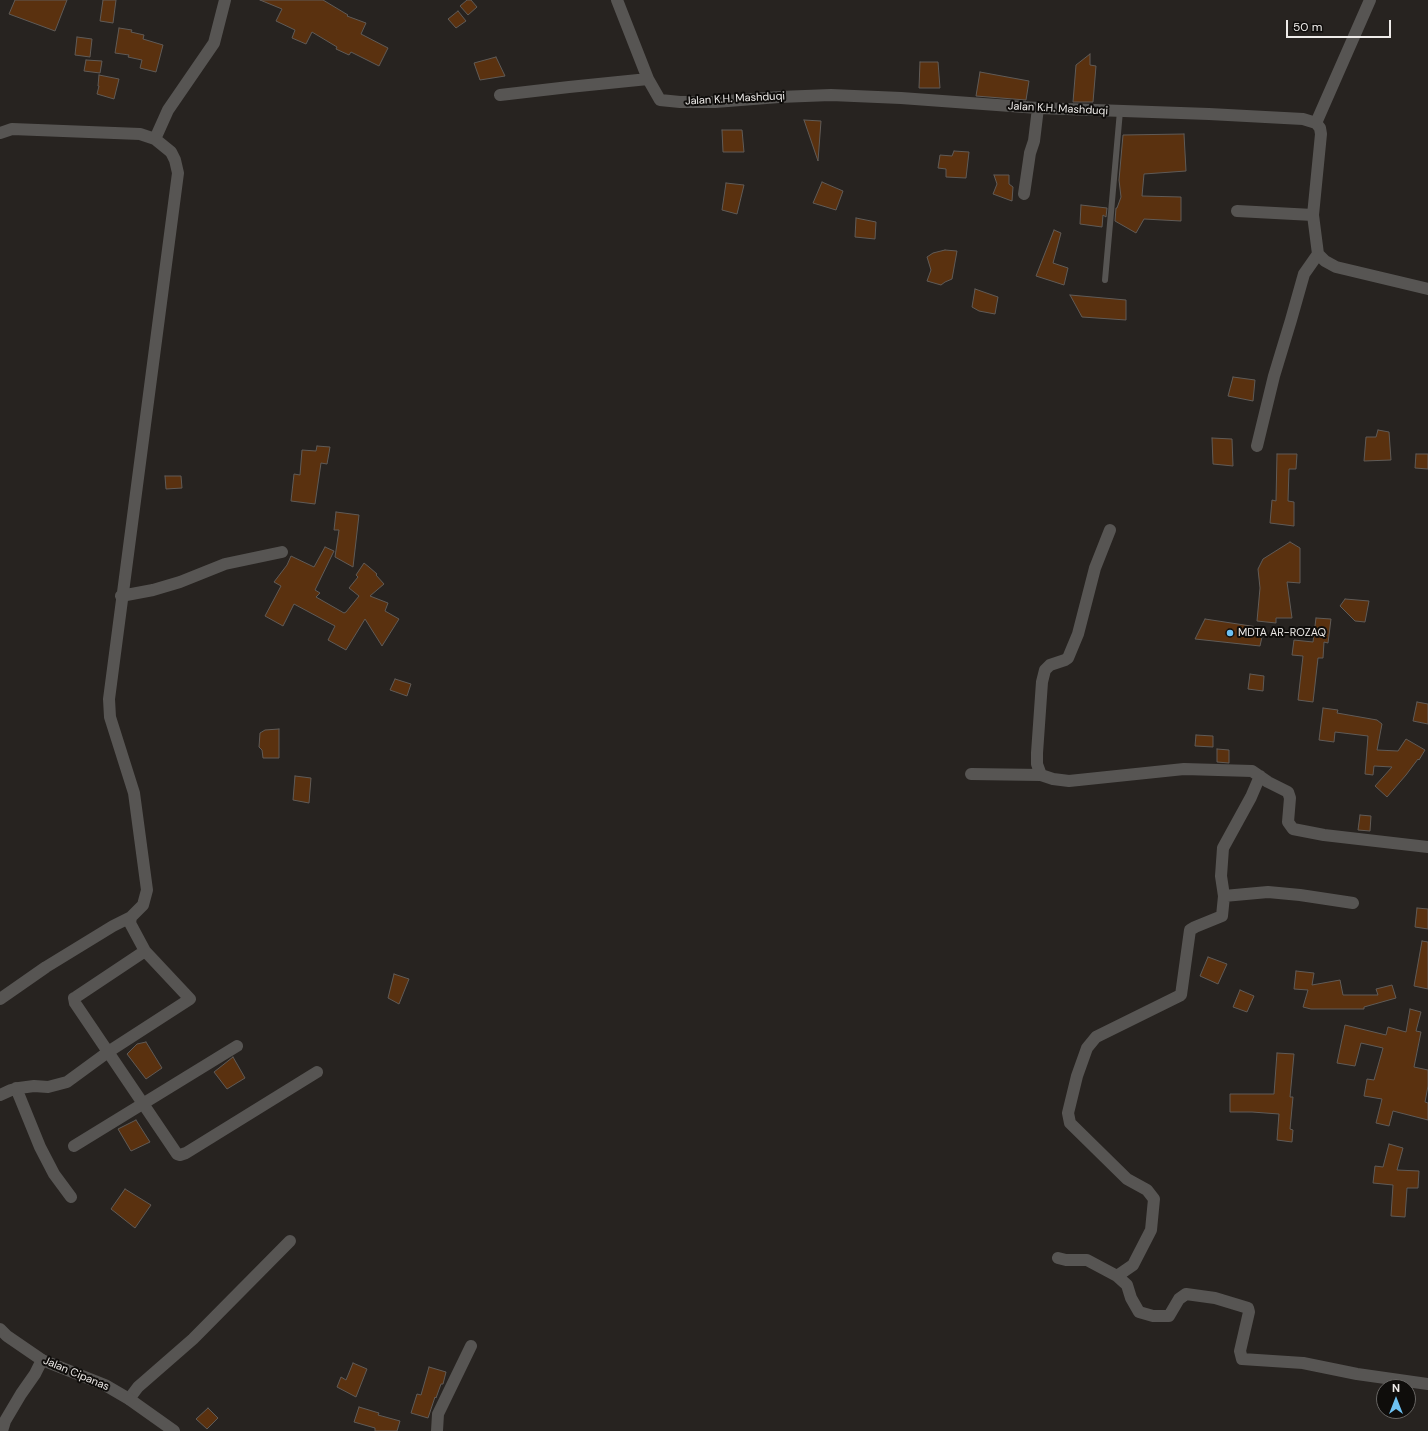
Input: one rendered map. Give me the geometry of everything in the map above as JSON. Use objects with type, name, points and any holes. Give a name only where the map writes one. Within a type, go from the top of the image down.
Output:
[{"type":"street","points":[[155,139],[168,110],[214,43],[225,0]]},
{"type":"street","name":"Jalan K.H. Mashduqi","points":[[617,0],[648,79],[660,100],[680,102],[715,102],[831,95],[901,98],[1038,108],[1209,114],[1302,120],[1316,123]]},
{"type":"street","points":[[1370,0],[1316,123],[1320,128],[1321,134],[1313,215],[1318,254],[1336,267],[1428,289]]},
{"type":"street","points":[[500,95],[648,79]]},
{"type":"street","points":[[1024,194],[1030,153],[1034,141],[1038,108]]},
{"type":"street","points":[[0,133],[12,129],[140,134],[155,139],[171,152],[175,160],[178,173],[121,596],[109,699],[110,718],[134,793],[148,890],[143,905],[131,917],[113,926],[46,967],[0,998]]},
{"type":"street","points":[[1237,212],[1313,215]]},
{"type":"street","points":[[1257,446],[1274,376],[1304,274],[1318,254]]},
{"type":"street","points":[[1041,775],[1037,764],[1037,753],[1044,670],[1050,664],[1068,658],[1078,634],[1095,568],[1110,530]]},
{"type":"street","points":[[121,596],[153,590],[173,584],[225,564],[282,552]]},
{"type":"street","points":[[971,774],[1041,775],[1053,779],[1069,781],[1184,769],[1252,771],[1288,792],[1290,798],[1288,822],[1293,829],[1428,847]]},
{"type":"street","points":[[1117,1276],[1133,1265],[1151,1230],[1154,1199],[1147,1190],[1127,1179],[1070,1123],[1068,1113],[1077,1076],[1087,1048],[1096,1037],[1181,997],[1190,930],[1195,926],[1222,916],[1224,896],[1221,876],[1223,848],[1252,797],[1260,776]]},
{"type":"street","points":[[1224,896],[1268,892],[1353,903]]},
{"type":"street","points":[[0,1095],[18,1088],[34,1086],[48,1088],[67,1082],[108,1052],[190,999],[145,951],[130,923],[131,917]]},
{"type":"street","points":[[145,951],[74,998],[75,1003],[175,1153],[180,1155],[186,1153],[317,1072]]},
{"type":"street","points":[[74,1146],[237,1046]]},
{"type":"street","points":[[18,1088],[40,1147],[54,1174],[71,1197]]},
{"type":"street","points":[[128,1398],[138,1386],[193,1339],[290,1241]]},
{"type":"street","points":[[1058,1258],[1087,1260],[1117,1276],[1127,1285],[1131,1298],[1139,1312],[1153,1316],[1169,1316],[1179,1299],[1186,1294],[1215,1298],[1248,1308],[1249,1312],[1240,1351],[1242,1359],[1303,1363],[1357,1374],[1428,1384]]},
{"type":"street","name":"Jalan Cipanas","points":[[0,1329],[7,1336],[42,1360],[105,1385],[128,1398],[174,1431]]},
{"type":"street","points":[[437,1431],[438,1414],[471,1346]]},
{"type":"street","points":[[3,1424],[35,1374],[42,1360]]},
{"type":"lane","points":[[1105,280],[1120,111]]},
{"type":"building","points":[[15,0],[67,0],[55,31],[9,14]]},
{"type":"building","points":[[103,0],[116,0],[113,23],[100,21]]},
{"type":"building","points":[[260,0],[323,0],[348,15],[347,16],[366,23],[361,34],[388,48],[379,66],[351,52],[349,55],[336,49],[337,47],[312,32],[306,44],[292,38],[295,30],[276,21],[282,9]]},
{"type":"building","points":[[467,0],[471,0],[477,7],[468,15],[460,6]]},
{"type":"building","points":[[458,11],[466,21],[456,28],[448,19]]},
{"type":"building","points":[[119,28],[132,30],[131,32],[144,35],[143,39],[163,45],[156,72],[140,68],[142,60],[128,57],[129,55],[115,53]]},
{"type":"building","points":[[77,37],[92,39],[90,57],[75,55]]},
{"type":"building","points":[[1090,54],[1090,65],[1096,66],[1093,102],[1073,102],[1076,65]]},
{"type":"building","points":[[496,57],[505,76],[480,80],[474,63]]},
{"type":"building","points":[[86,60],[102,61],[100,73],[84,71]]},
{"type":"building","points":[[920,62],[938,62],[940,88],[919,88]]},
{"type":"building","points":[[980,72],[1029,81],[1026,100],[976,96]]},
{"type":"building","points":[[99,75],[119,79],[114,99],[97,94]]},
{"type":"building","points":[[804,120],[821,121],[818,161]]},
{"type":"building","points":[[722,130],[742,130],[744,152],[723,152]]},
{"type":"building","points":[[1184,134],[1186,171],[1144,174],[1142,196],[1181,197],[1181,221],[1144,219],[1136,233],[1115,221],[1116,208],[1121,197],[1119,180],[1123,135]]},
{"type":"building","points":[[954,151],[969,152],[966,178],[946,177],[946,169],[938,168],[940,155],[952,156]]},
{"type":"building","points":[[994,175],[1009,175],[1009,184],[1013,187],[1012,201],[993,194],[997,184]]},
{"type":"building","points":[[822,182],[843,191],[836,210],[813,203]]},
{"type":"building","points":[[726,183],[744,185],[737,214],[722,210]]},
{"type":"building","points":[[1081,205],[1107,208],[1106,217],[1103,215],[1102,227],[1080,224]]},
{"type":"building","points":[[856,218],[876,222],[875,239],[855,237]]},
{"type":"building","points":[[1054,230],[1061,233],[1053,263],[1068,268],[1064,285],[1036,276]]},
{"type":"building","points":[[945,250],[957,251],[952,279],[941,285],[927,281],[931,270],[927,257],[933,253]]},
{"type":"building","points":[[975,289],[998,297],[995,314],[979,311],[972,307]]},
{"type":"building","points":[[1070,295],[1126,300],[1126,320],[1082,317]]},
{"type":"building","points":[[1233,377],[1255,380],[1253,401],[1228,396]]},
{"type":"building","points":[[1378,430],[1389,432],[1391,460],[1364,461],[1366,437],[1376,437]]},
{"type":"building","points":[[1212,438],[1232,439],[1233,466],[1213,464]]},
{"type":"building","points":[[317,446],[330,447],[327,464],[321,463],[315,504],[291,501],[294,474],[300,475],[302,450],[316,451]]},
{"type":"building","points":[[1277,454],[1297,454],[1296,469],[1289,469],[1288,501],[1294,502],[1294,526],[1270,523],[1272,500],[1276,501]]},
{"type":"building","points":[[1416,454],[1428,454],[1428,469],[1415,468]]},
{"type":"building","points":[[165,476],[181,476],[182,488],[166,489]]},
{"type":"building","points":[[336,512],[359,515],[353,567],[335,557],[339,530],[334,530]]},
{"type":"building","points":[[1290,542],[1300,548],[1300,583],[1287,582],[1292,618],[1276,618],[1276,623],[1257,621],[1260,588],[1258,569],[1263,559]]},
{"type":"building","points":[[325,547],[334,551],[315,590],[320,593],[316,597],[344,613],[346,612],[359,596],[349,588],[358,577],[356,575],[364,563],[377,574],[376,575],[384,584],[370,596],[388,603],[385,611],[399,619],[382,646],[365,619],[346,650],[328,640],[335,626],[294,604],[283,626],[265,616],[281,586],[274,582],[287,565],[291,556],[314,567]]},
{"type":"building","points":[[1345,599],[1369,601],[1365,622],[1355,621],[1340,606]]},
{"type":"building","points":[[1316,618],[1331,619],[1328,643],[1324,642],[1323,658],[1318,658],[1313,702],[1298,700],[1303,656],[1292,655],[1294,640],[1313,642]]},
{"type":"building","name":"MDTA AR-ROZAQ","points":[[1205,619],[1264,628],[1260,646],[1195,639]]},
{"type":"building","points":[[1250,674],[1264,676],[1263,691],[1248,689]]},
{"type":"building","points":[[395,679],[411,684],[407,696],[390,690]]},
{"type":"building","points":[[1417,702],[1428,704],[1428,724],[1413,721]]},
{"type":"building","points":[[1323,708],[1338,710],[1337,713],[1377,720],[1382,724],[1377,750],[1398,751],[1406,739],[1425,750],[1419,760],[1418,759],[1387,797],[1375,786],[1392,767],[1374,766],[1373,775],[1365,774],[1368,736],[1335,732],[1334,742],[1319,740]]},
{"type":"building","points":[[279,729],[279,758],[263,758],[262,750],[259,747],[260,733],[265,730]]},
{"type":"building","points":[[1196,735],[1213,736],[1213,747],[1195,746]]},
{"type":"building","points":[[1217,749],[1229,750],[1229,763],[1217,762]]},
{"type":"building","points":[[295,776],[311,778],[309,803],[293,800]]},
{"type":"building","points":[[1360,815],[1371,816],[1370,831],[1358,830]]},
{"type":"building","points":[[1417,908],[1428,909],[1428,929],[1415,927]]},
{"type":"building","points":[[1422,941],[1428,942],[1428,989],[1414,986]]},
{"type":"building","points":[[1208,957],[1227,964],[1218,984],[1200,976]]},
{"type":"building","points":[[1296,971],[1314,973],[1312,985],[1340,980],[1343,995],[1378,995],[1376,989],[1392,985],[1396,998],[1364,1007],[1364,1009],[1311,1009],[1303,1007],[1308,990],[1294,989]]},
{"type":"building","points":[[394,974],[409,979],[399,1004],[388,998]]},
{"type":"building","points":[[1240,990],[1254,996],[1247,1012],[1233,1007]]},
{"type":"building","points":[[1410,1009],[1421,1012],[1416,1031],[1421,1032],[1414,1067],[1428,1070],[1428,1086],[1425,1102],[1428,1103],[1428,1120],[1393,1111],[1389,1126],[1376,1123],[1382,1099],[1364,1096],[1367,1079],[1374,1080],[1383,1048],[1361,1043],[1355,1066],[1337,1063],[1345,1025],[1386,1035],[1388,1027],[1406,1032]]},
{"type":"building","points":[[146,1042],[162,1068],[146,1079],[127,1054],[137,1044]]},
{"type":"building","points":[[1277,1053],[1294,1054],[1290,1097],[1293,1097],[1290,1129],[1293,1130],[1292,1142],[1277,1140],[1279,1114],[1230,1112],[1230,1094],[1274,1094]]},
{"type":"building","points":[[233,1057],[245,1078],[227,1089],[214,1072]]},
{"type":"building","points":[[136,1120],[150,1142],[131,1151],[118,1129]]},
{"type":"building","points":[[1389,1144],[1403,1148],[1397,1170],[1419,1171],[1418,1188],[1407,1188],[1405,1217],[1391,1216],[1393,1185],[1373,1183],[1375,1166],[1383,1167]]},
{"type":"building","points":[[125,1189],[151,1205],[135,1228],[111,1209]]},
{"type":"building","points":[[353,1363],[367,1369],[356,1397],[337,1387],[341,1377],[346,1380]]},
{"type":"building","points":[[429,1367],[446,1372],[443,1384],[441,1384],[436,1398],[435,1397],[428,1418],[411,1413],[417,1394],[421,1395]]},
{"type":"building","points":[[359,1407],[379,1413],[378,1415],[400,1421],[397,1431],[375,1431],[375,1428],[354,1422]]},
{"type":"building","points":[[208,1408],[218,1418],[207,1429],[196,1419]]},
{"type":"place","name":"MDTA AR-ROZAQ","points":[[1230,633]]}]
